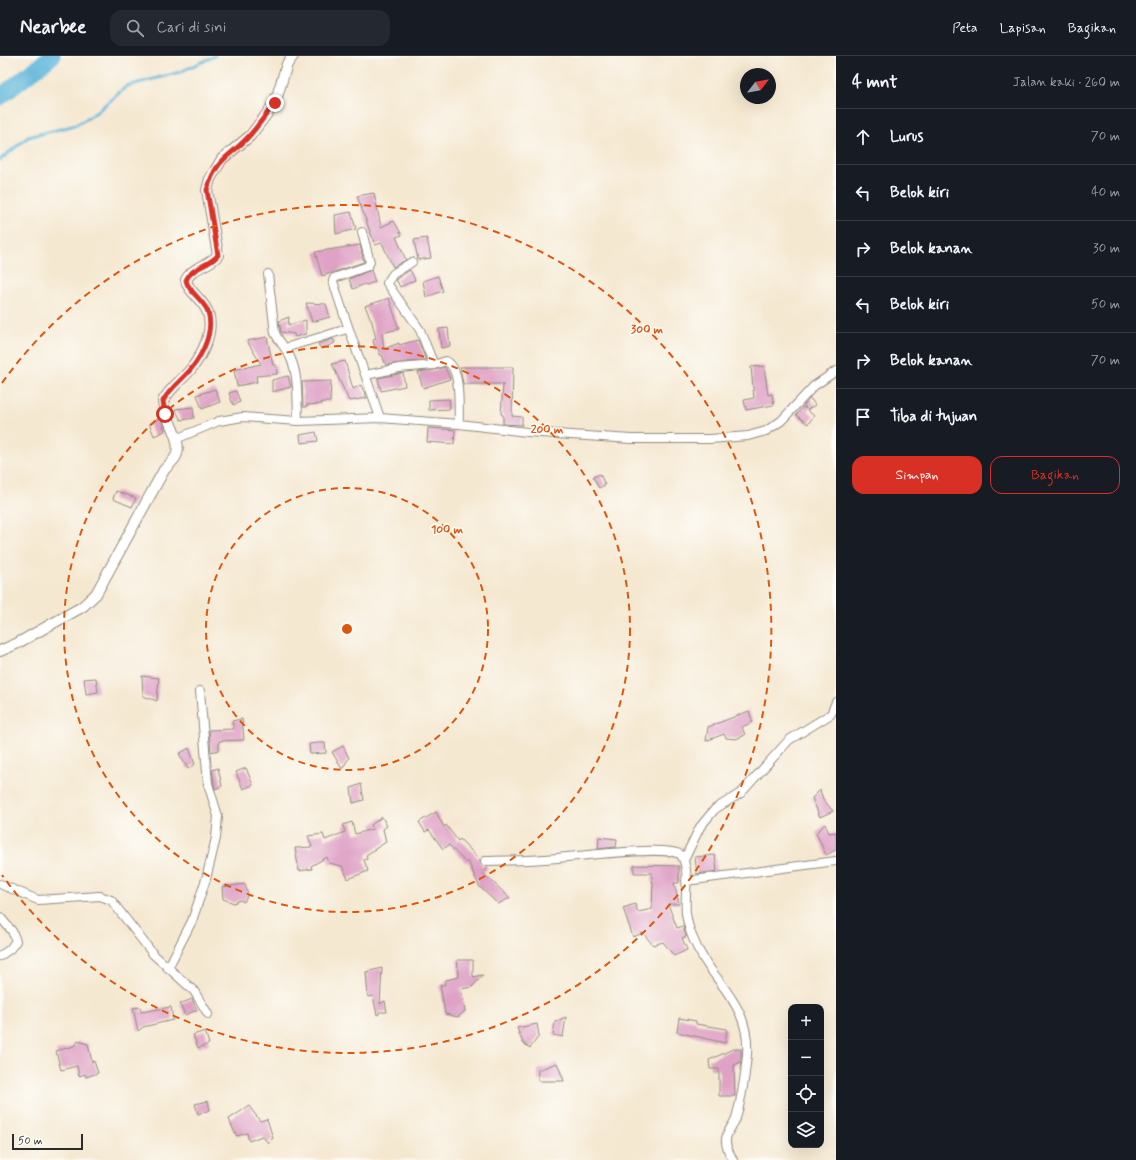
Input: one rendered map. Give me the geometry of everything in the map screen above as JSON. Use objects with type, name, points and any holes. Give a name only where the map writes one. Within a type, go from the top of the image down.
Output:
[{"type":"street","points":[[0,651],[16,644],[82,607],[96,594],[164,470],[175,457],[176,439],[165,414],[163,401],[191,369],[204,348],[210,330],[208,311],[189,287],[186,280],[193,271],[218,255],[214,222],[209,205],[207,190],[208,184],[214,170],[222,159],[250,136],[275,103],[287,64],[293,56]]},
{"type":"street","points":[[362,232],[370,262],[368,266],[334,278],[333,281],[347,329],[366,375],[380,418]]},
{"type":"street","points":[[412,262],[393,274],[387,283],[420,330],[434,365]]},
{"type":"street","points":[[268,274],[275,333],[277,339],[285,348],[294,367],[298,420]]},
{"type":"street","points":[[285,348],[347,329]]},
{"type":"street","points":[[366,375],[399,368],[434,365],[446,361],[450,363],[456,372],[459,424]]},
{"type":"street","points":[[176,439],[219,421],[231,418],[298,420],[380,418],[459,424],[527,432],[631,439],[710,440],[748,436],[766,430],[781,421],[814,386],[836,371]]},
{"type":"street","points":[[168,968],[192,921],[206,879],[216,838],[218,816],[208,784],[200,692]]},
{"type":"street","points":[[733,1160],[726,1143],[726,1136],[735,1121],[743,1095],[747,1054],[747,1032],[743,1017],[725,987],[709,966],[692,937],[686,913],[686,881],[684,860],[700,827],[715,809],[741,793],[789,740],[830,714],[836,702]]},
{"type":"street","points":[[485,861],[542,859],[654,851],[678,853],[684,860]]},
{"type":"street","points":[[686,881],[836,861]]},
{"type":"street","points":[[0,884],[38,900],[100,896],[107,898],[124,915],[153,954],[194,991],[208,1014]]},
{"type":"street","points":[[0,917],[12,931],[16,941],[10,949],[0,956]]},
{"type":"building","points":[[374,193],[381,227],[394,221],[402,235],[396,237],[406,260],[393,267],[382,243],[375,245],[357,196]]},
{"type":"building","points":[[351,212],[356,229],[336,234],[335,215]]},
{"type":"building","points":[[427,238],[431,258],[418,260],[414,240]]},
{"type":"building","points":[[360,245],[364,262],[322,276],[315,252]]},
{"type":"building","points":[[371,270],[375,282],[353,289],[349,279]]},
{"type":"building","points":[[410,270],[415,280],[400,287],[396,279]]},
{"type":"building","points":[[438,276],[443,291],[426,297],[423,281]]},
{"type":"building","points":[[389,298],[399,329],[382,333],[384,349],[399,343],[399,345],[418,340],[426,360],[386,365],[378,348],[375,349],[373,340],[376,339],[372,322],[365,306]]},
{"type":"building","points":[[306,303],[326,304],[330,317],[312,322]]},
{"type":"building","points":[[289,317],[288,325],[306,320],[306,334],[295,337],[294,334],[281,332],[279,321]]},
{"type":"building","points":[[448,328],[450,346],[441,348],[439,329]]},
{"type":"building","points":[[267,337],[273,365],[276,365],[277,374],[256,376],[257,382],[237,386],[234,370],[261,364],[247,341]]},
{"type":"building","points":[[333,339],[335,343],[321,349],[318,344]]},
{"type":"building","points":[[345,361],[353,389],[361,385],[367,398],[349,401],[332,364]]},
{"type":"building","points":[[764,366],[768,395],[772,394],[774,405],[746,410],[744,400],[754,398],[751,367]]},
{"type":"building","points":[[445,367],[450,379],[423,388],[418,372]]},
{"type":"building","points":[[460,367],[513,367],[512,416],[522,417],[522,425],[503,424],[503,415],[501,414],[503,384],[463,384]]},
{"type":"building","points":[[403,373],[405,386],[381,391],[378,378]]},
{"type":"building","points":[[288,376],[291,387],[272,392],[272,380]]},
{"type":"building","points":[[331,381],[330,402],[321,402],[322,404],[306,405],[306,407],[303,407],[302,382]]},
{"type":"building","points":[[215,389],[220,402],[202,409],[197,395]]},
{"type":"building","points":[[236,391],[240,402],[233,405],[229,393]]},
{"type":"building","points":[[810,398],[815,405],[807,410],[814,416],[808,424],[796,415],[803,407],[806,409],[804,405]]},
{"type":"building","points":[[449,399],[450,409],[429,410],[429,400]]},
{"type":"building","points":[[193,407],[194,418],[181,420],[175,409]]},
{"type":"building","points":[[161,418],[165,431],[154,436],[149,423]]},
{"type":"building","points":[[428,428],[455,430],[454,444],[427,442]]},
{"type":"building","points":[[316,432],[318,441],[301,443],[300,435]]},
{"type":"building","points":[[600,474],[605,485],[599,488],[593,477]]},
{"type":"building","points":[[116,491],[136,498],[132,507],[113,499]]},
{"type":"building","points":[[142,676],[159,678],[157,701],[143,696]]},
{"type":"building","points":[[96,678],[98,692],[86,694],[84,679]]},
{"type":"building","points":[[749,711],[753,722],[742,727],[745,735],[736,739],[726,738],[724,734],[706,741],[708,727]]},
{"type":"building","points":[[242,719],[244,740],[219,741],[219,750],[211,752],[209,730],[234,729],[232,721]]},
{"type":"building","points":[[325,743],[326,753],[310,754],[309,744]]},
{"type":"building","points":[[343,746],[349,758],[342,769],[332,752]]},
{"type":"building","points":[[189,748],[195,764],[188,769],[179,754]]},
{"type":"building","points":[[218,768],[222,786],[215,789],[212,770]]},
{"type":"building","points":[[246,768],[253,785],[243,789],[236,772]]},
{"type":"building","points":[[361,784],[364,800],[353,803],[351,788]]},
{"type":"building","points":[[820,790],[823,799],[833,811],[820,817],[812,798]]},
{"type":"building","points":[[436,812],[444,827],[446,825],[458,841],[460,839],[480,860],[481,864],[488,868],[483,873],[510,898],[498,904],[479,886],[468,861],[466,863],[449,845],[443,849],[429,830],[425,832],[419,822]]},
{"type":"building","points":[[382,817],[387,826],[383,829],[386,842],[366,855],[367,859],[364,860],[368,871],[348,879],[342,866],[329,863],[327,857],[311,866],[312,869],[299,871],[295,848],[312,847],[308,836],[323,834],[325,840],[345,832],[343,825],[352,822],[355,834],[373,829],[371,825]]},
{"type":"building","points":[[825,824],[829,833],[836,832],[836,850],[826,855],[816,833]]},
{"type":"building","points":[[599,837],[617,839],[616,847],[598,849]]},
{"type":"building","points":[[715,855],[717,871],[697,874],[695,857]]},
{"type":"building","points":[[634,865],[679,866],[679,883],[674,883],[679,904],[668,904],[677,928],[683,926],[686,937],[682,938],[687,950],[674,956],[663,942],[653,945],[643,933],[633,937],[623,908],[635,904],[638,912],[652,909],[653,882],[652,873],[634,873]]},
{"type":"building","points":[[245,884],[248,895],[244,902],[240,900],[234,903],[223,899],[222,887]]},
{"type":"building","points":[[457,960],[473,960],[473,977],[483,975],[472,987],[461,989],[465,1011],[458,1017],[445,1014],[440,985],[444,985],[446,980],[459,977]]},
{"type":"building","points":[[382,968],[380,1004],[385,1001],[387,1012],[379,1012],[377,1015],[373,996],[368,997],[366,972]]},
{"type":"building","points":[[192,999],[197,1010],[185,1015],[180,1004]]},
{"type":"building","points":[[140,1007],[141,1012],[171,1007],[173,1020],[143,1027],[138,1031],[133,1008]]},
{"type":"building","points":[[566,1017],[563,1037],[553,1035],[555,1022]]},
{"type":"building","points":[[679,1018],[696,1021],[696,1024],[727,1029],[725,1043],[677,1032]]},
{"type":"building","points":[[537,1024],[539,1036],[530,1048],[523,1043],[517,1028]]},
{"type":"building","points":[[205,1031],[209,1044],[198,1048],[193,1035]]},
{"type":"building","points":[[78,1041],[88,1044],[92,1062],[94,1061],[98,1073],[86,1077],[85,1074],[79,1076],[77,1066],[61,1070],[56,1051],[74,1046]]},
{"type":"building","points":[[733,1049],[741,1049],[741,1062],[734,1065],[735,1096],[719,1096],[719,1069],[710,1069],[709,1060]]},
{"type":"building","points":[[557,1063],[564,1081],[538,1081],[538,1070]]},
{"type":"building","points":[[208,1101],[210,1110],[198,1114],[195,1104]]},
{"type":"building","points":[[249,1106],[260,1121],[267,1119],[273,1138],[268,1143],[262,1136],[249,1141],[247,1133],[237,1136],[234,1131],[229,1119]]},
{"type":"waterway","points":[[0,97],[52,56]]},
{"type":"waterway","points":[[0,160],[28,137],[76,125],[93,115],[127,86],[180,72],[215,56]]},
{"type":"route","points":[[165,414],[163,401],[177,382],[191,369],[204,348],[210,330],[208,311],[189,287],[186,280],[196,268],[216,258],[218,255],[214,222],[209,205],[207,190],[210,179],[214,170],[222,159],[250,136],[275,103]]}]
